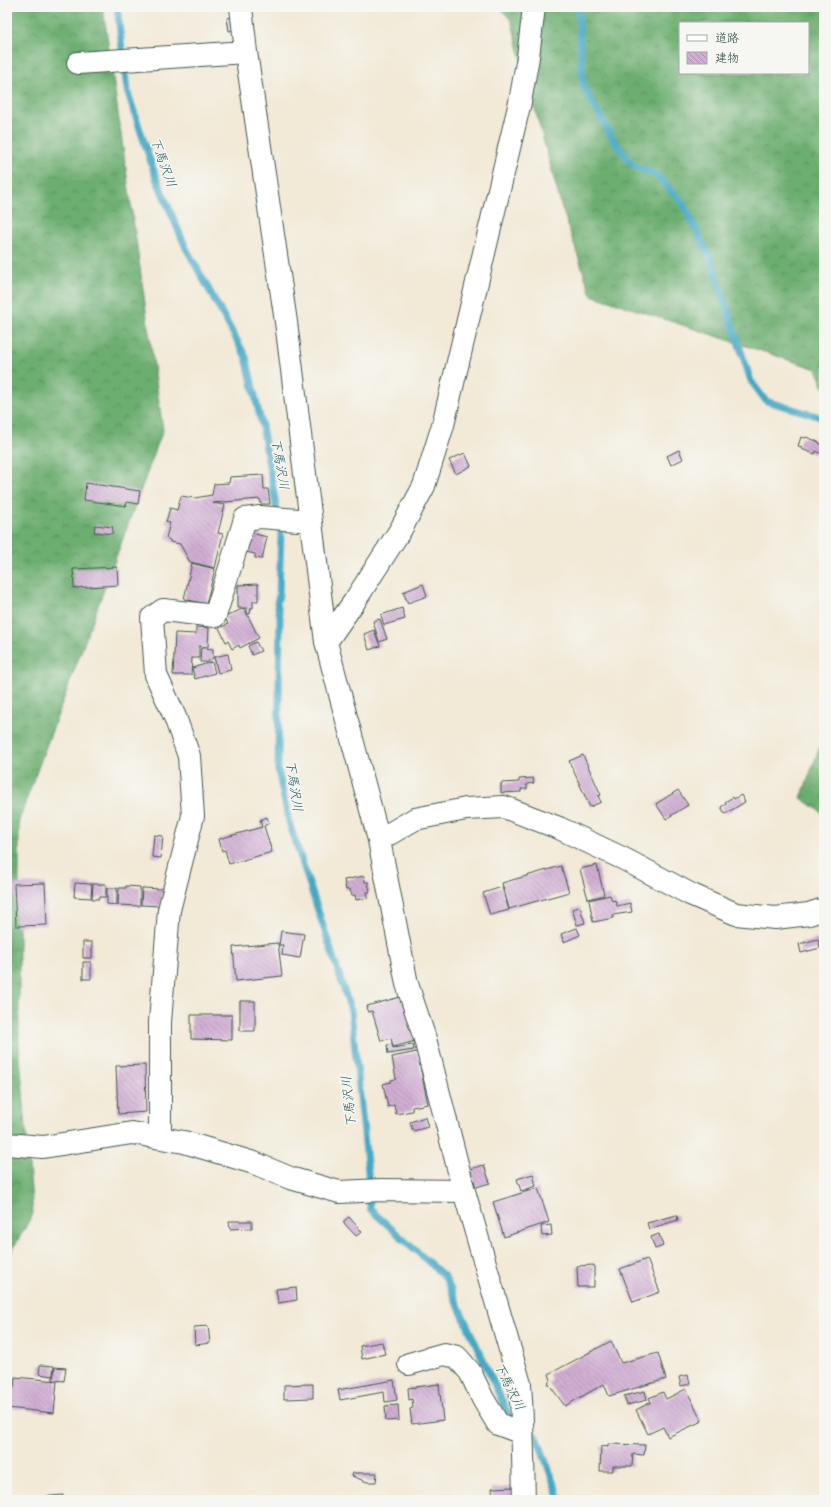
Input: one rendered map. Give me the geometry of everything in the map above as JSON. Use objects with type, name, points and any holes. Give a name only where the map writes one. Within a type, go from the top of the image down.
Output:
[{"type":"street","points":[[241,7],[246,52],[286,322],[302,520],[326,642],[379,840],[407,984],[425,1039],[464,1191],[520,1384],[524,1500]]},
{"type":"street","points":[[326,642],[354,602],[401,529],[424,486],[443,425],[520,102],[528,57],[534,7]]},
{"type":"street","points":[[78,63],[246,52]]},
{"type":"street","points":[[160,1137],[160,1022],[169,910],[193,816],[189,756],[176,717],[156,675],[152,618],[163,610],[215,616],[245,519],[260,517],[302,520]]},
{"type":"street","points":[[379,840],[415,818],[466,808],[504,807],[559,828],[626,860],[690,894],[736,914],[775,918],[809,914],[824,909]]},
{"type":"street","points":[[7,1144],[43,1147],[132,1133],[184,1142],[254,1163],[290,1178],[340,1192],[382,1190],[464,1191]]},
{"type":"street","points":[[408,1364],[444,1354],[457,1357],[470,1372],[482,1399],[498,1424],[522,1424]]},
{"type":"green space","points":[[7,7],[103,7],[163,430],[19,820],[19,1044],[33,1214],[7,1259]]},
{"type":"green space","points":[[499,7],[824,7],[824,388],[816,369],[591,295],[561,205],[511,20]]},
{"type":"green space","points":[[824,735],[824,814],[801,798]]},
{"type":"building","points":[[234,17],[239,29],[229,31],[227,18]]},
{"type":"building","points":[[801,437],[806,437],[819,442],[824,446],[824,455],[816,451],[815,454],[801,449],[802,447],[798,446]]},
{"type":"building","points":[[679,450],[683,459],[671,465],[667,456]]},
{"type":"building","points":[[465,453],[471,466],[456,474],[449,460]]},
{"type":"building","points":[[263,475],[264,489],[268,489],[270,504],[261,504],[260,499],[213,503],[225,505],[218,533],[223,534],[215,568],[190,562],[180,544],[170,542],[170,540],[166,538],[170,523],[166,522],[170,508],[177,510],[181,496],[195,498],[212,495],[214,484],[229,483],[230,477]]},
{"type":"building","points":[[86,483],[140,491],[138,504],[127,502],[126,506],[84,500]]},
{"type":"building","points":[[95,525],[113,527],[112,534],[94,532]]},
{"type":"building","points":[[251,533],[267,537],[262,559],[255,558],[255,554],[246,552]]},
{"type":"building","points":[[192,563],[215,569],[206,604],[184,599]]},
{"type":"building","points":[[117,567],[118,585],[74,588],[73,569]]},
{"type":"building","points":[[258,584],[258,601],[253,601],[253,608],[251,608],[250,614],[247,614],[247,608],[238,608],[238,585]]},
{"type":"building","points":[[423,584],[427,596],[408,603],[403,592]]},
{"type":"building","points":[[244,608],[259,638],[240,648],[239,645],[232,649],[228,641],[226,642],[219,628],[228,624],[225,617]]},
{"type":"building","points":[[402,608],[405,619],[384,625],[381,615]]},
{"type":"building","points":[[380,619],[387,639],[379,642],[373,621]]},
{"type":"building","points":[[196,627],[209,628],[208,647],[199,646],[199,658],[192,658],[191,675],[173,675],[175,633],[196,634]]},
{"type":"building","points":[[374,630],[380,646],[369,650],[364,634]]},
{"type":"building","points":[[256,642],[261,651],[252,655],[248,646]]},
{"type":"building","points":[[201,648],[213,649],[213,658],[207,662],[200,662]]},
{"type":"building","points":[[228,654],[231,670],[218,673],[214,657]]},
{"type":"building","points":[[212,662],[215,673],[195,679],[192,668]]},
{"type":"building","points":[[583,755],[601,795],[598,796],[601,802],[590,807],[569,761]]},
{"type":"building","points":[[533,778],[534,783],[527,784],[527,789],[521,789],[521,792],[501,793],[501,783],[519,782],[519,779]]},
{"type":"building","points":[[678,790],[688,805],[666,819],[656,804]]},
{"type":"building","points":[[741,795],[745,802],[725,814],[721,807],[726,804],[725,802],[733,797],[734,799]]},
{"type":"building","points":[[267,817],[269,823],[264,826],[272,852],[229,864],[225,850],[222,851],[219,839],[262,827],[260,820]]},
{"type":"building","points":[[154,835],[163,836],[161,858],[152,857]]},
{"type":"building","points":[[597,865],[604,895],[588,899],[580,869]]},
{"type":"building","points":[[561,866],[569,892],[509,909],[502,883]]},
{"type":"building","points":[[364,876],[365,882],[368,882],[370,892],[367,892],[368,898],[356,900],[355,895],[352,896],[350,889],[346,890],[344,880]]},
{"type":"building","points":[[45,883],[47,925],[16,926],[14,884]]},
{"type":"building","points":[[75,883],[92,884],[91,898],[74,897]]},
{"type":"building","points":[[93,884],[106,884],[106,897],[92,899]]},
{"type":"building","points":[[126,886],[140,887],[140,906],[118,905],[119,888],[126,888]]},
{"type":"building","points":[[502,887],[509,910],[490,915],[483,893]]},
{"type":"building","points":[[107,888],[117,888],[117,905],[107,904]]},
{"type":"building","points":[[142,888],[162,889],[161,906],[141,905]]},
{"type":"building","points":[[610,895],[612,901],[615,900],[617,906],[630,903],[632,912],[613,915],[614,918],[593,922],[589,900]]},
{"type":"building","points":[[580,907],[585,923],[577,925],[572,909]]},
{"type":"building","points":[[577,928],[580,935],[564,942],[561,934]]},
{"type":"building","points":[[281,931],[304,934],[300,958],[282,955],[283,945],[279,945]]},
{"type":"building","points":[[818,939],[820,948],[801,953],[799,944]]},
{"type":"building","points":[[83,942],[92,942],[92,958],[83,958]]},
{"type":"building","points":[[278,943],[282,976],[236,981],[233,947]]},
{"type":"building","points":[[83,962],[91,962],[91,979],[83,979]]},
{"type":"building","points":[[404,996],[416,1041],[393,1047],[391,1038],[381,1041],[372,1011],[368,1012],[367,1006]]},
{"type":"building","points":[[240,1001],[255,1001],[255,1031],[240,1031]]},
{"type":"building","points":[[191,1015],[232,1015],[232,1040],[191,1039]]},
{"type":"building","points":[[392,1044],[393,1048],[413,1045],[414,1050],[388,1054],[387,1045]]},
{"type":"building","points":[[417,1052],[428,1104],[412,1107],[412,1111],[396,1114],[394,1105],[388,1107],[383,1084],[396,1079],[392,1057]]},
{"type":"building","points":[[145,1065],[146,1112],[118,1114],[116,1066]]},
{"type":"building","points":[[425,1117],[428,1127],[413,1131],[410,1122]]},
{"type":"building","points":[[484,1165],[490,1183],[476,1187],[470,1169]]},
{"type":"building","points":[[533,1174],[536,1186],[521,1191],[517,1179]]},
{"type":"building","points":[[538,1188],[549,1222],[504,1237],[493,1202]]},
{"type":"building","points":[[677,1215],[678,1220],[649,1229],[647,1223]]},
{"type":"building","points":[[349,1217],[362,1232],[356,1236],[343,1222]]},
{"type":"building","points":[[229,1221],[252,1221],[252,1228],[230,1229]]},
{"type":"building","points":[[551,1225],[552,1235],[542,1236],[541,1226]]},
{"type":"building","points":[[659,1234],[663,1246],[655,1249],[651,1237]]},
{"type":"building","points":[[647,1259],[660,1292],[633,1302],[620,1269]]},
{"type":"building","points":[[594,1265],[594,1287],[578,1287],[577,1266]]},
{"type":"building","points":[[296,1287],[297,1300],[278,1303],[276,1289]]},
{"type":"building","points":[[208,1326],[210,1343],[195,1345],[194,1327]]},
{"type":"building","points":[[611,1341],[621,1363],[658,1353],[666,1379],[609,1396],[604,1384],[565,1406],[548,1383],[551,1380],[549,1374]]},
{"type":"building","points":[[382,1342],[385,1354],[362,1359],[360,1346]]},
{"type":"building","points":[[40,1365],[54,1366],[53,1376],[39,1374]]},
{"type":"building","points":[[7,1367],[11,1368],[10,1383],[7,1383]]},
{"type":"building","points":[[55,1367],[66,1368],[64,1381],[53,1380]]},
{"type":"building","points":[[688,1375],[690,1384],[681,1386],[679,1377]]},
{"type":"building","points":[[15,1377],[57,1381],[54,1413],[8,1408],[9,1400],[7,1400],[7,1397],[9,1397],[10,1387],[14,1388]]},
{"type":"building","points":[[394,1380],[397,1400],[385,1402],[384,1392],[340,1400],[338,1390]]},
{"type":"building","points":[[313,1384],[313,1398],[284,1399],[284,1385]]},
{"type":"building","points":[[439,1384],[443,1420],[412,1424],[410,1409],[413,1408],[412,1399],[409,1400],[408,1388]]},
{"type":"building","points":[[686,1389],[702,1421],[668,1437],[663,1427],[648,1434],[636,1410],[651,1402],[649,1398],[663,1392],[666,1399]]},
{"type":"building","points":[[645,1391],[647,1400],[627,1405],[624,1396]]},
{"type":"building","points":[[398,1405],[399,1420],[386,1421],[385,1406]]},
{"type":"building","points":[[608,1444],[645,1445],[644,1455],[633,1454],[632,1466],[613,1466],[613,1471],[600,1471],[601,1446],[608,1447]]},
{"type":"building","points":[[353,1473],[377,1473],[376,1482],[367,1482],[352,1476]]},
{"type":"building","points":[[514,1487],[515,1500],[493,1500],[492,1488]]},
{"type":"building","points":[[63,1495],[64,1500],[14,1500],[14,1499]]},
{"type":"waterway","name":"下馬沢川","points":[[117,7],[127,90],[156,178],[186,248],[246,357],[262,426],[281,533],[279,595],[277,603],[280,617],[278,770],[289,822],[351,1011],[368,1172],[370,1209],[445,1277],[509,1416],[518,1423]]},
{"type":"waterway","points":[[578,7],[583,86],[614,141],[633,165],[656,175],[682,202],[710,257],[751,381],[766,401],[824,418]]},
{"type":"waterway","name":"下馬沢川","points":[[526,1429],[537,1437],[560,1500]]}]
